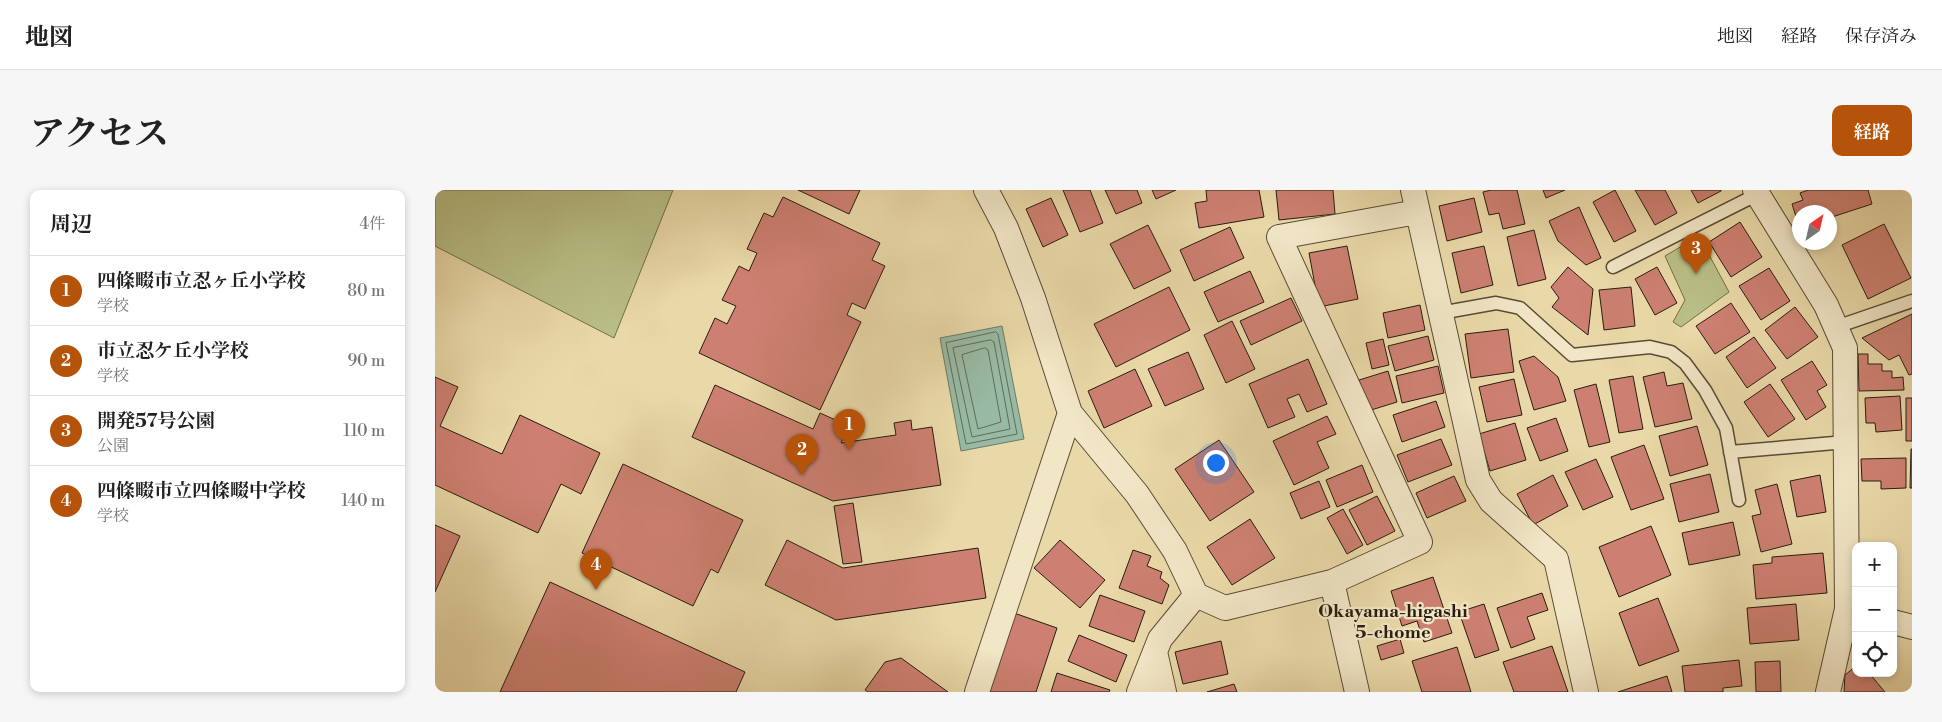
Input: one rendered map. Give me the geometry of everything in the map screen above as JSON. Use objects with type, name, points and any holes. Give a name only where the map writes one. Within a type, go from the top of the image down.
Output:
[{"type":"street","points":[[991,191],[1033,298],[1071,413],[1137,494],[1175,551],[1196,595],[1225,608],[1332,582],[1420,542],[1279,237],[1415,201],[1478,480],[1491,501],[1556,559],[1586,692]]},
{"type":"street","points":[[1756,192],[1827,305],[1845,348],[1846,442],[1852,610],[1828,692]]},
{"type":"street","points":[[977,692],[1071,413]]},
{"type":"street","points":[[1332,582],[1357,692]]},
{"type":"street","points":[[1139,692],[1160,639],[1196,595]]},
{"type":"street","points":[[1897,623],[1912,627]]},
{"type":"street","points":[[1155,652],[1164,692]]},
{"type":"lane","points":[[1613,267],[1756,192]]},
{"type":"lane","points":[[1836,327],[1912,301]]},
{"type":"lane","points":[[1440,313],[1495,303],[1520,308],[1572,355],[1650,347],[1671,352],[1685,362],[1705,390],[1726,428],[1739,500]]},
{"type":"lane","points":[[1731,452],[1846,442]]},
{"type":"green space","points":[[435,190],[673,190],[614,338],[435,246]]},
{"type":"green space","points":[[1699,236],[1729,292],[1681,327],[1673,322],[1685,300],[1665,256]]},
{"type":"water","points":[[1002,326],[1024,439],[961,451],[940,338]]},
{"type":"building","points":[[798,190],[860,190],[849,214]]},
{"type":"building","points":[[1063,190],[1090,190],[1103,223],[1080,232]]},
{"type":"building","points":[[1105,190],[1137,190],[1142,203],[1116,214]]},
{"type":"building","points":[[1152,190],[1176,190],[1156,199]]},
{"type":"building","points":[[1206,190],[1259,190],[1264,217],[1199,228],[1195,203],[1207,201]]},
{"type":"building","points":[[1276,190],[1333,190],[1335,214],[1279,220]]},
{"type":"building","points":[[1491,190],[1517,190],[1525,224],[1503,229],[1499,213],[1489,215],[1483,192]]},
{"type":"building","points":[[1543,190],[1565,190],[1546,198]]},
{"type":"building","points":[[1615,190],[1636,231],[1614,242],[1593,202]]},
{"type":"building","points":[[1635,190],[1665,190],[1677,213],[1655,225]]},
{"type":"building","points":[[1691,190],[1721,190],[1721,191],[1698,203]]},
{"type":"building","points":[[1808,190],[1868,190],[1872,204],[1837,215],[1837,205],[1792,205],[1803,200],[1800,193]]},
{"type":"building","points":[[783,197],[880,243],[872,260],[885,266],[865,309],[852,303],[847,315],[861,322],[820,410],[699,353],[715,318],[727,324],[736,306],[722,300],[739,266],[749,271],[757,253],[747,249],[764,213],[773,217]]},
{"type":"building","points":[[1051,198],[1068,235],[1043,247],[1026,209]]},
{"type":"building","points":[[1474,198],[1482,232],[1447,241],[1439,206]]},
{"type":"building","points":[[1579,207],[1601,258],[1586,265],[1558,241],[1549,221]]},
{"type":"building","points":[[1740,222],[1762,257],[1731,277],[1709,242]]},
{"type":"building","points":[[1884,224],[1911,278],[1868,299],[1842,245]]},
{"type":"building","points":[[1148,225],[1171,271],[1134,289],[1110,244]]},
{"type":"building","points":[[1230,227],[1244,258],[1194,281],[1180,250]]},
{"type":"building","points":[[1534,230],[1546,279],[1518,286],[1507,237]]},
{"type":"building","points":[[1347,246],[1358,299],[1319,307],[1309,253]]},
{"type":"building","points":[[1484,246],[1493,285],[1461,293],[1452,253]]},
{"type":"building","points":[[1568,267],[1593,289],[1588,335],[1552,307],[1559,298],[1551,287]]},
{"type":"building","points":[[1657,267],[1677,303],[1655,315],[1635,279]]},
{"type":"building","points":[[1769,268],[1790,301],[1761,320],[1739,286]]},
{"type":"building","points":[[1250,271],[1264,302],[1218,322],[1204,292]]},
{"type":"building","points":[[1169,287],[1190,330],[1116,367],[1094,324]]},
{"type":"building","points":[[1631,287],[1635,326],[1604,330],[1599,290]]},
{"type":"building","points":[[1291,298],[1302,321],[1251,345],[1240,321]]},
{"type":"building","points":[[1731,303],[1750,332],[1715,354],[1696,326]]},
{"type":"building","points":[[1420,305],[1425,330],[1388,338],[1383,313]]},
{"type":"building","points":[[1795,307],[1818,337],[1787,359],[1765,330]]},
{"type":"building","points":[[1912,314],[1912,374],[1909,375],[1899,355],[1889,360],[1862,338]]},
{"type":"building","points":[[1232,321],[1255,369],[1226,383],[1204,335]]},
{"type":"building","points":[[1508,329],[1514,372],[1471,378],[1465,334]]},
{"type":"building","points":[[1428,336],[1434,360],[1395,371],[1388,346]]},
{"type":"building","points":[[1754,337],[1776,368],[1747,388],[1726,357]]},
{"type":"building","points":[[1383,339],[1389,365],[1372,369],[1366,343]]},
{"type":"building","points":[[1188,352],[1204,389],[1165,406],[1148,369]]},
{"type":"building","points":[[1858,354],[1868,354],[1868,364],[1882,364],[1882,371],[1892,371],[1892,378],[1903,377],[1904,390],[1859,391]]},
{"type":"building","points":[[1534,356],[1558,377],[1566,401],[1534,410],[1519,361]]},
{"type":"building","points":[[1308,359],[1327,404],[1307,412],[1299,394],[1287,399],[1295,417],[1268,428],[1249,384]]},
{"type":"building","points":[[1812,361],[1827,385],[1817,391],[1826,407],[1806,420],[1781,380]]},
{"type":"building","points":[[1438,366],[1444,393],[1402,403],[1396,376]]},
{"type":"building","points":[[1135,369],[1152,406],[1104,428],[1088,391]]},
{"type":"building","points":[[1388,371],[1397,402],[1368,411],[1359,380]]},
{"type":"building","points":[[1664,372],[1667,386],[1683,383],[1692,419],[1655,427],[1643,377]]},
{"type":"building","points":[[1633,376],[1643,429],[1619,433],[1609,380]]},
{"type":"building","points":[[435,377],[458,387],[440,426],[502,454],[520,415],[600,453],[581,494],[561,484],[538,533],[435,485]]},
{"type":"building","points":[[1514,379],[1522,415],[1487,422],[1479,387]]},
{"type":"building","points":[[1596,384],[1610,442],[1589,447],[1574,390]]},
{"type":"building","points":[[1770,384],[1795,419],[1768,437],[1744,402]]},
{"type":"building","points":[[715,385],[813,429],[820,413],[849,426],[841,443],[896,435],[894,423],[911,420],[912,430],[932,427],[941,485],[833,501],[692,437]]},
{"type":"building","points":[[1900,396],[1902,430],[1876,432],[1875,423],[1866,423],[1865,398]]},
{"type":"building","points":[[1906,398],[1912,398],[1912,441],[1906,441]]},
{"type":"building","points":[[1436,401],[1445,427],[1402,442],[1393,415]]},
{"type":"building","points":[[1327,416],[1336,434],[1317,442],[1329,468],[1294,485],[1273,441]]},
{"type":"building","points":[[1556,418],[1568,451],[1540,461],[1527,428]]},
{"type":"building","points":[[1515,423],[1526,460],[1490,471],[1479,434]]},
{"type":"building","points":[[1697,426],[1708,465],[1670,476],[1659,436]]},
{"type":"building","points":[[1441,439],[1452,465],[1408,482],[1397,455]]},
{"type":"building","points":[[1219,440],[1254,492],[1210,521],[1175,469]]},
{"type":"building","points":[[1644,445],[1664,499],[1631,510],[1611,457]]},
{"type":"building","points":[[1911,449],[1912,488],[1910,488]]},
{"type":"building","points":[[1906,458],[1906,488],[1881,489],[1881,481],[1862,481],[1861,459]]},
{"type":"building","points":[[1596,459],[1613,497],[1583,510],[1565,472]]},
{"type":"building","points":[[623,464],[743,520],[718,573],[711,569],[693,606],[582,553]]},
{"type":"building","points":[[1362,465],[1373,492],[1337,507],[1326,480]]},
{"type":"building","points":[[1710,474],[1719,512],[1679,522],[1670,484]]},
{"type":"building","points":[[1553,475],[1568,506],[1533,525],[1517,494]]},
{"type":"building","points":[[1820,475],[1826,512],[1797,517],[1790,481]]},
{"type":"building","points":[[1454,476],[1466,501],[1427,518],[1416,493]]},
{"type":"building","points":[[1319,481],[1330,507],[1301,519],[1290,493]]},
{"type":"building","points":[[1777,484],[1792,544],[1761,552],[1752,516],[1761,514],[1755,490]]},
{"type":"building","points":[[1377,496],[1395,531],[1367,545],[1349,510]]},
{"type":"building","points":[[853,503],[862,562],[843,564],[834,506]]},
{"type":"building","points":[[1343,509],[1363,545],[1347,554],[1327,518]]},
{"type":"building","points":[[1250,519],[1275,558],[1232,585],[1207,547]]},
{"type":"building","points":[[1733,522],[1740,555],[1689,565],[1682,533]]},
{"type":"building","points":[[435,525],[460,536],[435,592]]},
{"type":"building","points":[[1651,526],[1671,575],[1619,597],[1599,547]]},
{"type":"building","points":[[787,540],[843,568],[978,548],[986,598],[836,620],[765,585]]},
{"type":"building","points":[[1060,540],[1105,580],[1080,608],[1034,568]]},
{"type":"building","points":[[1133,550],[1151,556],[1147,566],[1162,572],[1160,578],[1169,585],[1162,604],[1119,588]]},
{"type":"building","points":[[1823,553],[1827,593],[1756,599],[1753,565],[1772,563],[1772,557]]},
{"type":"building","points":[[1433,577],[1452,633],[1424,642],[1417,621],[1402,626],[1391,591]]},
{"type":"building","points":[[550,582],[745,672],[736,692],[500,692]]},
{"type":"building","points":[[1542,593],[1548,610],[1527,617],[1535,639],[1511,648],[1497,608]]},
{"type":"building","points":[[1100,595],[1145,611],[1134,642],[1089,626]]},
{"type":"building","points":[[1658,598],[1679,651],[1639,666],[1619,613]]},
{"type":"building","points":[[1484,604],[1499,650],[1475,658],[1459,612]]},
{"type":"building","points":[[1796,604],[1799,640],[1750,644],[1747,608]]},
{"type":"building","points":[[1014,613],[1057,628],[1036,692],[988,692]]},
{"type":"building","points":[[1079,635],[1127,655],[1116,682],[1068,661]]},
{"type":"building","points":[[1400,639],[1404,653],[1381,660],[1377,646]]},
{"type":"building","points":[[1221,641],[1228,674],[1183,684],[1175,652]]},
{"type":"building","points":[[1552,646],[1568,692],[1514,692],[1503,662]]},
{"type":"building","points":[[1457,647],[1471,692],[1422,692],[1412,661]]},
{"type":"building","points":[[901,658],[948,692],[868,692],[865,690],[885,662]]},
{"type":"building","points":[[1739,660],[1742,686],[1723,688],[1723,692],[1685,692],[1682,666]]},
{"type":"building","points":[[1780,661],[1781,692],[1756,692],[1755,662]]},
{"type":"building","points":[[1852,669],[1852,677],[1872,677],[1885,692],[1844,692],[1845,675]]},
{"type":"building","points":[[1057,673],[1110,690],[1109,692],[1051,692]]},
{"type":"building","points":[[1667,676],[1672,692],[1618,692]]},
{"type":"building","points":[[1234,684],[1237,692],[1207,692]]},
{"type":"place","name":"開発57号公園","points":[[1696,274]]},
{"type":"place","name":"四條畷市立忍ヶ丘小学校","points":[[849,450]]},
{"type":"place","name":"市立忍ケ丘小学校","points":[[802,475]]},
{"type":"place","name":"四條畷市立四條畷中学校","points":[[596,590]]},
{"type":"district","name":"Okayama-higashi 5-chome","points":[[1393,621]]}]
